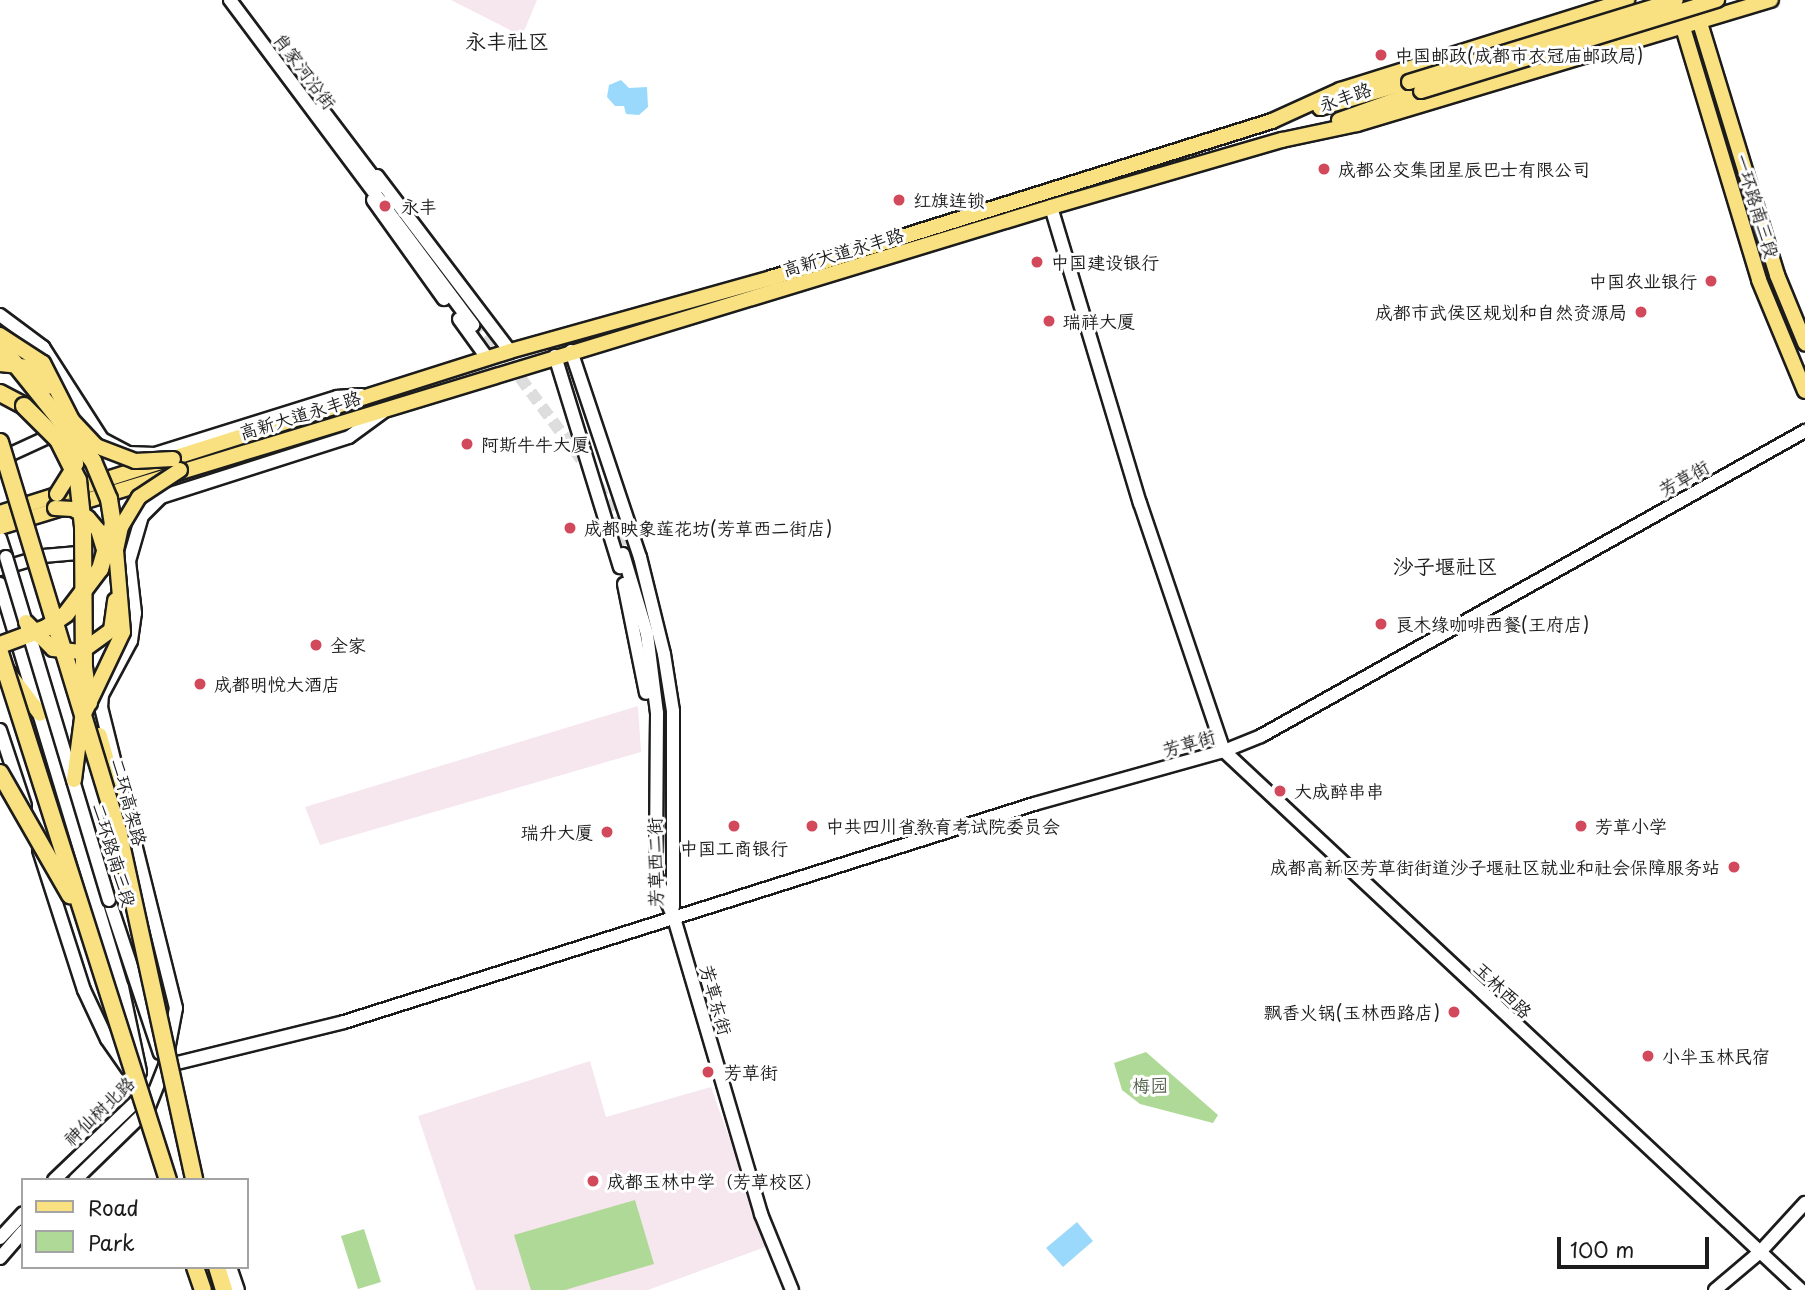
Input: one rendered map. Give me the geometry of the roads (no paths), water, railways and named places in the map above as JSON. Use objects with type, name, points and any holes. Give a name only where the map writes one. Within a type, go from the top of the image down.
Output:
[{"type":"highway","points":[[0,345],[93,460],[109,499],[113,524],[100,569],[66,614],[46,628],[0,645]]},
{"type":"highway","points":[[0,393],[45,425],[58,440],[78,480],[83,527],[84,667],[88,699],[121,815],[118,830]]},
{"type":"highway","name":"二环高架路","points":[[0,442],[118,830],[194,1178]]},
{"type":"highway","points":[[0,653],[78,908],[169,1178]]},
{"type":"highway","points":[[0,773],[78,908]]},
{"type":"highway","points":[[198,1269],[204,1290]]},
{"type":"highway","points":[[219,1269],[224,1290]]},
{"type":"main road","name":"肖家河沿街","points":[[232,0],[354,159]]},
{"type":"main road","name":"高新大道永丰路","points":[[177,465],[510,351],[771,278],[1272,121],[1340,90],[1627,0]]},
{"type":"main road","points":[[1415,86],[1675,0]]},
{"type":"main road","name":"一环路南三段","points":[[1675,0],[1759,280],[1805,391]]},
{"type":"main road","name":"一环路南三段","points":[[1693,0],[1777,275],[1805,343]]},
{"type":"main road","points":[[1415,86],[1717,0]]},
{"type":"main road","name":"高新大道永丰路","points":[[0,513],[56,501],[177,465],[345,422],[1051,207],[1282,140],[1357,124],[1771,0]]},
{"type":"main road","name":"永丰路","points":[[1272,121],[1415,86]]},
{"type":"main road","name":"永丰路","points":[[1282,140],[1415,86]]},
{"type":"main road","points":[[354,159],[475,322]]},
{"type":"main road","points":[[354,159],[400,202],[510,351]]},
{"type":"main road","points":[[354,159],[382,215],[488,359]]},
{"type":"main road","points":[[1051,207],[1140,503],[1224,751]]},
{"type":"main road","points":[[0,315],[43,347],[65,376],[86,418],[102,439],[128,453],[155,454],[337,397],[382,393]]},
{"type":"main road","points":[[0,335],[30,351],[48,369],[72,420],[96,446],[135,461],[177,465]]},
{"type":"main road","points":[[572,351],[654,605],[673,711],[671,751]]},
{"type":"main road","points":[[555,356],[622,575],[656,742]]},
{"type":"main road","points":[[0,364],[29,367],[48,385],[76,454],[70,479],[56,501],[73,509],[99,530],[115,603],[113,624],[96,645],[67,653],[47,645],[26,622]]},
{"type":"main road","points":[[77,1178],[148,1109],[165,1066],[176,1008],[101,708],[102,695],[131,641],[135,613],[129,561],[142,516],[161,497],[349,437],[389,408]]},
{"type":"main road","points":[[0,459],[86,418]]},
{"type":"main road","name":"芳草街","points":[[165,1066],[344,1022],[1034,804],[1224,751],[1261,736],[1805,431]]},
{"type":"main road","points":[[74,780],[82,718],[123,632],[116,558],[121,527],[139,497],[177,465]]},
{"type":"main road","name":"高新大道永丰路","points":[[0,527],[56,501]]},
{"type":"main road","name":"二环路南三段","points":[[0,538],[109,900],[201,1178]]},
{"type":"main road","points":[[0,569],[43,556],[133,549]]},
{"type":"main road","points":[[656,742],[657,713],[647,634],[626,553],[653,641],[671,751]]},
{"type":"main road","name":"二环路南三段","points":[[0,584],[122,987],[148,1109],[169,1178]]},
{"type":"main road","points":[[0,664],[30,696],[40,714]]},
{"type":"main road","points":[[0,730],[84,990],[107,1039],[145,1094]]},
{"type":"main road","name":"芳草西二街","points":[[656,742],[656,876],[674,918]]},
{"type":"main road","name":"芳草西二街","points":[[671,751],[674,918]]},
{"type":"main road","name":"玉林西路","points":[[1224,751],[1801,1290]]},
{"type":"main road","name":"芳草东街","points":[[674,918],[761,1214],[792,1290]]},
{"type":"main road","name":"神仙树北路","points":[[56,1178],[145,1094],[165,1066]]},
{"type":"main road","points":[[1715,1290],[1760,1252],[1805,1203]]},
{"type":"main road","points":[[0,1238],[21,1215]]},
{"type":"main road","points":[[0,1258],[21,1234]]},
{"type":"main road","points":[[231,1269],[238,1290]]},
{"type":"water","points":[[621,80],[629,88],[647,87],[648,107],[639,115],[626,114],[624,106],[615,106],[607,97],[609,85]]},
{"type":"water","points":[[1077,1222],[1093,1241],[1063,1267],[1046,1248]]},
{"type":"tunnel","points":[[477,320],[587,467]]},
{"type":"tunnel","points":[[598,485],[629,551]]},
{"type":"place","name":"中国邮政(成都市衣冠庙邮政局)","points":[[1381,55]]},
{"type":"place","name":"成都公交集团星辰巴士有限公司","points":[[1324,169]]},
{"type":"place","name":"红旗连锁","points":[[899,200]]},
{"type":"place","name":"永丰","points":[[385,206]]},
{"type":"place","name":"中国建设银行","points":[[1037,262]]},
{"type":"place","name":"中国农业银行","points":[[1711,281]]},
{"type":"place","name":"成都市武侯区规划和自然资源局","points":[[1641,312]]},
{"type":"place","name":"瑞祥大厦","points":[[1049,321]]},
{"type":"place","name":"阿斯牛牛大厦","points":[[467,444]]},
{"type":"place","name":"成都映象莲花坊(芳草西二街店)","points":[[570,528]]},
{"type":"place","name":"良木缘咖啡西餐(王府店)","points":[[1381,624]]},
{"type":"place","name":"全家","points":[[316,645]]},
{"type":"place","name":"成都明悦大酒店","points":[[200,684]]},
{"type":"place","name":"大成醉串串","points":[[1280,791]]},
{"type":"place","name":"中国工商银行","points":[[734,826]]},
{"type":"place","name":"中共四川省教育考试院委员会","points":[[812,826]]},
{"type":"place","name":"芳草小学","points":[[1581,826]]},
{"type":"place","name":"瑞升大厦","points":[[607,832]]},
{"type":"place","name":"成都高新区芳草街街道沙子堰社区就业和社会保障服务站","points":[[1734,867]]},
{"type":"place","name":"飘香火锅(玉林西路店)","points":[[1454,1012]]},
{"type":"place","name":"小半玉林民宿","points":[[1648,1056]]},
{"type":"place","name":"芳草街","points":[[708,1072]]},
{"type":"place","name":"成都玉林中学（芳草校区）","points":[[593,1181]]},
{"type":"district","name":"永丰社区","points":[[507,40]]},
{"type":"district","name":"沙子堰社区","points":[[1445,565]]},
{"type":"park label","name":"梅园","points":[[1150,1085]]}]
